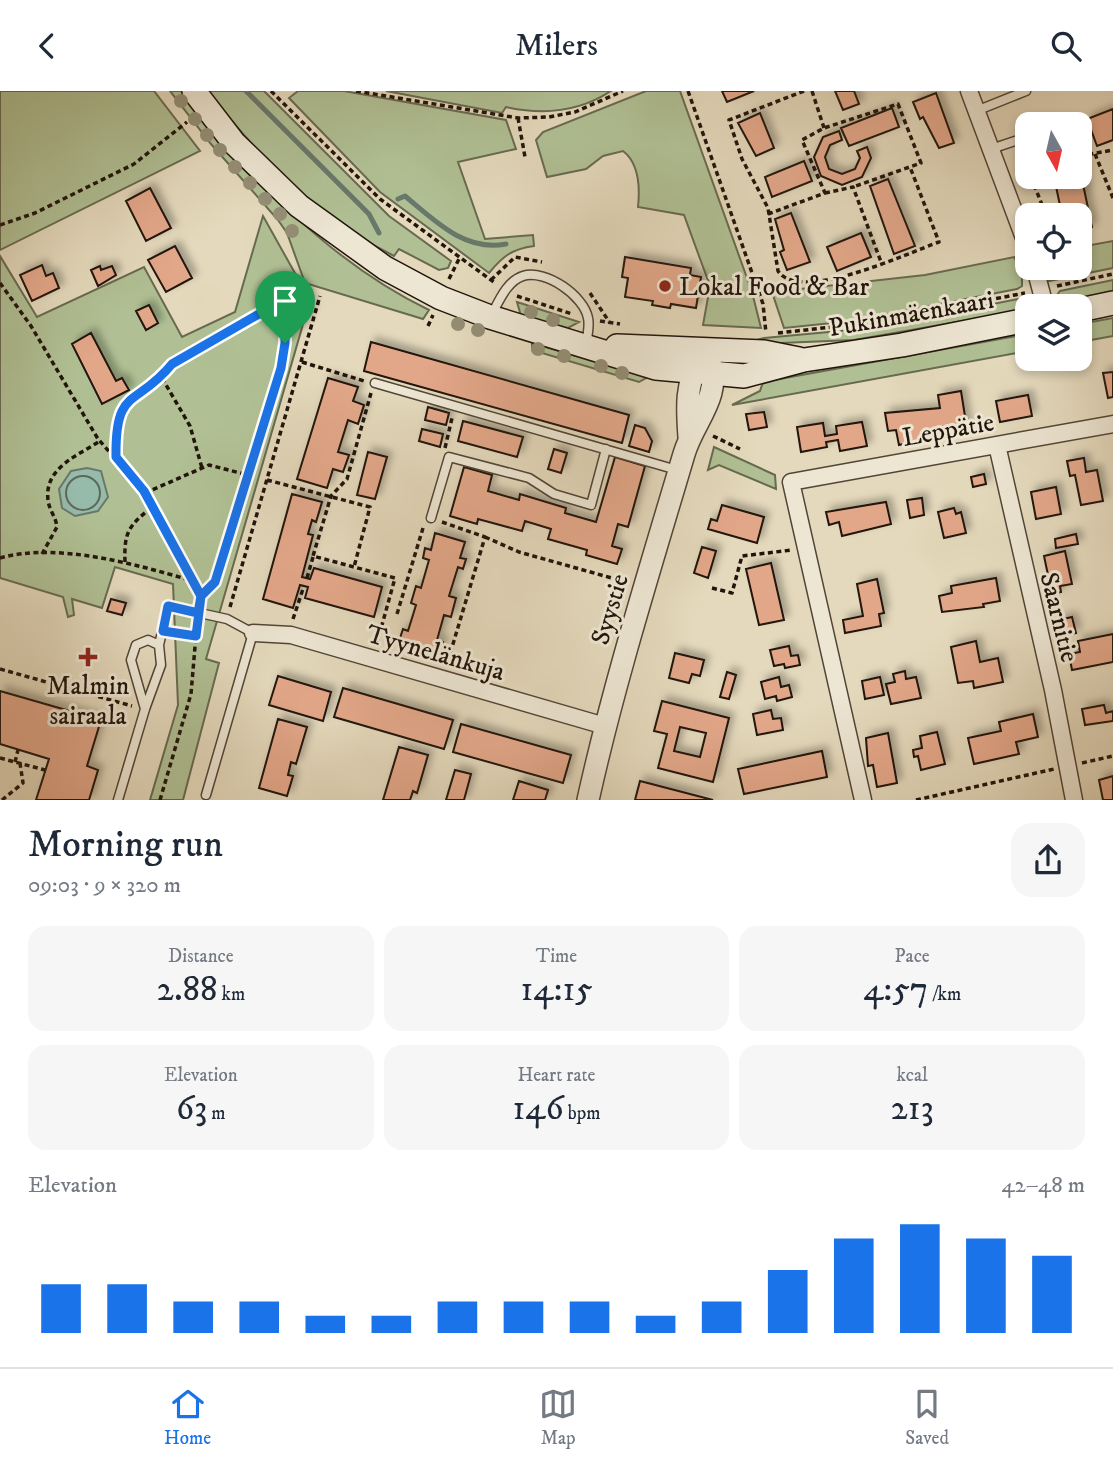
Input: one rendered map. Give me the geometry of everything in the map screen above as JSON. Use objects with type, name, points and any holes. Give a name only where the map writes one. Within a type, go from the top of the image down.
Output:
[{"type":"main road","name":"Pukinmäenkaari","points":[[194,91],[234,143],[322,225],[385,268],[441,298],[491,317],[656,368],[744,376],[804,360],[902,345],[1015,322]]},
{"type":"main road","points":[[1092,307],[1113,303]]},
{"type":"main road","name":"Pukinmäenkaari","points":[[586,345],[764,352],[804,360]]},
{"type":"street","points":[[969,91],[1015,214]]},
{"type":"street","points":[[1039,280],[1043,294]]},
{"type":"street","points":[[706,351],[715,375]]},
{"type":"street","name":"Syystie","points":[[690,437],[687,409],[692,372],[706,351]]},
{"type":"street","name":"Syystie","points":[[588,800],[605,726],[679,471],[690,437],[711,397],[715,375]]},
{"type":"street","name":"Leppätie","points":[[863,800],[791,482],[1113,423]]},
{"type":"street","name":"Saarnitie","points":[[997,445],[1074,800]]},
{"type":"street","name":"Tyynelänkuja","points":[[253,633],[291,635],[605,726]]},
{"type":"lane","points":[[976,111],[1026,91]]},
{"type":"lane","points":[[991,149],[1015,141]]},
{"type":"lane","points":[[491,317],[506,289],[523,276],[539,277],[575,296],[584,305],[589,320],[586,345]]},
{"type":"lane","points":[[375,383],[679,471]]},
{"type":"lane","points":[[431,518],[449,457],[530,478],[554,494],[591,505],[606,449]]},
{"type":"lane","points":[[118,800],[161,665],[159,645],[168,606],[227,619],[253,633],[206,795]]},
{"type":"lane","points":[[145,709],[132,652],[141,641],[148,640],[159,645]]},
{"type":"lane","points":[[139,683],[153,686]]},
{"type":"path","points":[[272,91],[380,199],[506,289],[520,297],[589,320],[623,325]]},
{"type":"path","points":[[356,91],[518,118],[549,117],[575,112],[623,91]]},
{"type":"path","points":[[688,91],[763,304],[766,333]]},
{"type":"path","points":[[804,91],[730,120],[742,159],[752,174],[768,214],[778,271],[783,278],[792,282],[832,280],[939,242],[910,167]]},
{"type":"path","points":[[812,91],[824,128]]},
{"type":"path","points":[[768,214],[921,163],[898,104],[824,128],[802,140],[825,193]]},
{"type":"path","points":[[518,118],[525,157]]},
{"type":"path","points":[[0,225],[34,213],[134,164],[187,122]]},
{"type":"path","points":[[1092,154],[1113,150]]},
{"type":"path","points":[[1095,154],[1113,198]]},
{"type":"path","points":[[853,187],[881,263]]},
{"type":"path","points":[[755,334],[869,323],[1113,274]]},
{"type":"path","points":[[0,283],[31,326],[100,441],[145,493],[150,508],[201,596]]},
{"type":"path","points":[[116,457],[121,411],[131,397],[161,378],[172,364],[300,290]]},
{"type":"path","points":[[227,619],[320,296]]},
{"type":"path","points":[[160,800],[191,694],[201,596],[215,582],[281,368],[287,308],[285,299]]},
{"type":"path","points":[[302,362],[363,380],[372,391],[347,479],[331,496],[307,578]]},
{"type":"path","points":[[161,378],[190,426],[202,468]]},
{"type":"path","points":[[449,457],[444,445],[455,406]]},
{"type":"path","points":[[709,447],[718,425]]},
{"type":"path","points":[[713,436],[740,449]]},
{"type":"path","points":[[42,554],[57,527],[48,505],[47,491],[53,474],[100,441]]},
{"type":"path","points":[[145,493],[209,465],[248,475]]},
{"type":"path","points":[[267,480],[370,507],[354,567]]},
{"type":"path","points":[[125,562],[124,537],[136,520],[150,508]]},
{"type":"path","points":[[397,614],[424,524],[431,518],[519,552],[631,584]]},
{"type":"path","points":[[445,669],[485,537]]},
{"type":"path","points":[[712,588],[732,593],[742,556],[794,549]]},
{"type":"path","points":[[0,558],[17,553],[125,562],[190,580]]},
{"type":"path","points":[[313,556],[395,578],[375,649]]},
{"type":"path","points":[[292,625],[304,586]]},
{"type":"path","points":[[163,631],[196,636]]},
{"type":"path","points":[[0,669],[132,706]]},
{"type":"path","points":[[2,800],[23,783],[17,763],[18,750]]},
{"type":"path","points":[[916,800],[1113,756]]},
{"type":"path","points":[[0,758],[45,770]]},
{"type":"shaded area","points":[[0,91],[154,91],[200,151],[0,250]]},
{"type":"shaded area","points":[[170,91],[181,91],[263,185],[324,242],[392,290],[429,310],[423,319],[305,283],[287,233],[278,220],[211,144]]},
{"type":"shaded area","points":[[208,91],[264,91],[389,216],[451,261],[448,268],[439,270],[399,249],[394,256],[340,224],[269,163]]},
{"type":"shaded area","points":[[298,91],[344,91],[506,120],[516,149],[458,162],[485,239],[533,235],[534,246],[509,254],[489,273],[380,192],[289,98]]},
{"type":"shaded area","points":[[386,91],[611,91],[586,103],[560,110],[533,111],[506,107],[502,113]]},
{"type":"shaded area","points":[[646,91],[680,91],[752,292],[761,328],[703,325],[710,286],[684,215],[638,207],[639,184],[636,169],[623,151],[603,156],[586,169],[547,177],[536,140],[543,132]]},
{"type":"shaded area","points":[[263,216],[310,300],[206,659],[219,663],[183,800],[150,800],[178,705],[173,584],[115,567],[102,608],[72,599],[74,615],[68,617],[63,597],[0,578],[0,256],[37,317],[144,267],[182,337],[235,312]]},
{"type":"shaded area","points":[[1113,241],[1113,268],[1092,272],[1092,245]]},
{"type":"shaded area","points":[[1014,257],[1015,280],[1022,280],[1022,286],[852,321],[784,328],[772,292],[925,275]]},
{"type":"shaded area","points":[[1113,280],[1113,291],[1092,296],[1058,294],[1060,291]]},
{"type":"shaded area","points":[[1015,300],[1014,312],[854,340],[755,344],[756,340],[764,338],[872,328]]},
{"type":"shaded area","points":[[517,302],[579,322],[568,328],[521,316]]},
{"type":"shaded area","points":[[1113,318],[1113,336],[1092,340],[1092,322]]},
{"type":"shaded area","points":[[1015,336],[1015,353],[732,405],[760,391],[763,382]]},
{"type":"shaded area","points":[[532,343],[648,377],[639,382],[532,350]]},
{"type":"shaded area","points":[[714,447],[775,475],[776,489],[719,465],[708,470]]},
{"type":"water","points":[[87,468],[101,471],[108,497],[98,511],[75,516],[62,508],[59,489],[71,471]]},
{"type":"building","points":[[722,91],[754,91],[727,102]]},
{"type":"building","points":[[835,91],[854,91],[859,104],[843,110]]},
{"type":"building","points":[[936,93],[954,143],[939,148],[923,117],[920,119],[913,102]]},
{"type":"building","points":[[892,108],[899,127],[849,146],[841,128]]},
{"type":"building","points":[[1113,109],[1113,140],[1097,146],[1092,132],[1092,117]]},
{"type":"building","points":[[760,113],[774,148],[756,156],[738,123]]},
{"type":"building","points":[[839,131],[842,140],[830,145],[825,157],[829,169],[842,174],[855,169],[860,158],[857,151],[867,147],[871,158],[862,177],[842,185],[821,176],[814,157],[823,137]]},
{"type":"building","points":[[804,161],[812,181],[772,197],[765,177]]},
{"type":"building","points":[[888,179],[915,246],[894,254],[870,186]]},
{"type":"building","points":[[150,188],[171,228],[146,241],[126,201]]},
{"type":"building","points":[[1057,189],[1084,189],[1087,203],[1059,203]]},
{"type":"building","points":[[791,213],[810,262],[787,270],[780,252],[784,250],[775,219]]},
{"type":"building","points":[[861,233],[871,257],[837,271],[827,247]]},
{"type":"building","points":[[175,246],[192,278],[166,292],[148,260]]},
{"type":"building","points":[[625,257],[691,268],[690,275],[701,277],[696,308],[671,304],[670,308],[652,305],[653,301],[625,297],[628,278],[622,277]]},
{"type":"building","points":[[42,265],[46,276],[53,273],[59,288],[32,301],[20,275]]},
{"type":"building","points":[[100,266],[101,270],[112,266],[116,275],[98,286],[91,270]]},
{"type":"building","points":[[149,305],[158,323],[146,330],[136,311]]},
{"type":"building","points":[[91,333],[116,381],[122,378],[129,390],[102,404],[72,344]]},
{"type":"building","points":[[371,342],[629,415],[622,443],[364,371]]},
{"type":"building","points":[[1113,372],[1113,397],[1108,398],[1103,373]]},
{"type":"building","points":[[328,378],[358,387],[353,401],[364,405],[358,424],[348,420],[338,452],[349,455],[343,472],[333,469],[327,488],[297,479]]},
{"type":"building","points":[[961,391],[967,429],[899,445],[896,430],[888,431],[885,413],[940,408],[938,395]]},
{"type":"building","points":[[1028,395],[1032,416],[1000,422],[996,401]]},
{"type":"building","points":[[428,407],[449,413],[446,425],[425,420]]},
{"type":"building","points":[[764,412],[767,427],[749,430],[746,414]]},
{"type":"building","points":[[463,421],[523,437],[517,457],[458,441]]},
{"type":"building","points":[[862,422],[867,446],[840,451],[838,440],[826,442],[827,447],[801,452],[797,427],[823,423],[825,436],[837,434],[836,426]]},
{"type":"building","points":[[635,425],[645,428],[652,441],[649,452],[629,446]]},
{"type":"building","points":[[422,429],[443,434],[440,447],[419,441]]},
{"type":"building","points":[[554,449],[567,453],[561,473],[548,469]]},
{"type":"building","points":[[368,452],[387,457],[375,499],[357,495]]},
{"type":"building","points":[[615,457],[645,466],[628,527],[618,524],[612,546],[622,549],[617,564],[586,555],[587,550],[548,539],[551,529],[525,521],[522,531],[478,519],[477,524],[450,516],[464,467],[492,475],[488,491],[519,500],[520,494],[566,508],[565,513],[596,522]]},
{"type":"building","points":[[1084,458],[1086,472],[1097,470],[1103,501],[1081,505],[1075,475],[1070,476],[1067,461]]},
{"type":"building","points":[[984,474],[986,484],[973,487],[971,477]]},
{"type":"building","points":[[1056,487],[1061,514],[1036,519],[1031,492]]},
{"type":"building","points":[[292,494],[322,502],[316,522],[312,520],[308,534],[313,535],[302,577],[310,579],[314,568],[382,587],[374,617],[305,598],[308,587],[300,585],[293,608],[263,599]]},
{"type":"building","points":[[922,498],[924,515],[910,518],[907,500]]},
{"type":"building","points":[[886,502],[891,524],[842,536],[839,522],[829,525],[826,512]]},
{"type":"building","points":[[722,505],[764,517],[757,543],[708,529],[711,519],[717,521]]},
{"type":"building","points":[[954,508],[956,514],[961,512],[966,533],[944,538],[938,512]]},
{"type":"building","points":[[435,533],[465,542],[460,558],[466,559],[463,569],[458,567],[449,596],[456,598],[451,617],[444,615],[437,640],[443,642],[440,652],[399,641],[403,629],[408,631],[416,605],[411,603],[416,586],[421,588],[429,560],[423,558],[425,548],[431,550]]},
{"type":"building","points":[[1076,534],[1078,544],[1056,548],[1055,539]]},
{"type":"building","points":[[702,547],[716,551],[708,578],[694,573]]},
{"type":"building","points":[[1065,551],[1072,584],[1060,586],[1061,592],[1052,594],[1044,556]]},
{"type":"building","points":[[771,563],[784,620],[759,625],[746,569]]},
{"type":"building","points":[[996,578],[1000,601],[983,604],[984,607],[942,612],[939,596],[952,593],[951,586]]},
{"type":"building","points":[[877,579],[884,613],[879,614],[881,626],[845,633],[843,620],[863,616],[857,584]]},
{"type":"building","points":[[111,599],[126,603],[122,615],[107,611]]},
{"type":"building","points":[[1072,617],[1076,633],[1063,636],[1059,620]]},
{"type":"building","points":[[1113,634],[1113,662],[1072,670],[1069,654],[1080,652],[1078,641]]},
{"type":"building","points":[[976,641],[980,662],[998,658],[1003,682],[974,688],[973,681],[958,683],[951,647]]},
{"type":"building","points":[[789,646],[791,656],[798,655],[800,665],[785,668],[784,664],[774,666],[770,650]]},
{"type":"building","points":[[675,653],[704,660],[700,676],[692,674],[689,683],[669,678]]},
{"type":"building","points":[[905,671],[906,679],[916,677],[921,698],[891,704],[886,684],[895,682],[893,674]]},
{"type":"building","points":[[727,672],[736,675],[729,699],[720,697]]},
{"type":"building","points":[[278,676],[331,692],[323,721],[269,705]]},
{"type":"building","points":[[779,677],[781,687],[789,685],[792,697],[777,701],[776,696],[765,699],[761,682]]},
{"type":"building","points":[[880,677],[884,695],[865,699],[862,681]]},
{"type":"building","points":[[343,688],[453,720],[444,749],[334,717]]},
{"type":"building","points":[[0,691],[101,720],[87,766],[98,770],[89,800],[36,800],[49,759],[0,744]]},
{"type":"building","points":[[662,701],[729,718],[713,782],[658,768],[667,734],[654,731]],"holes":[[[680,727],[706,733],[700,757],[674,751]]]},
{"type":"building","points":[[1104,705],[1106,713],[1113,711],[1113,721],[1085,725],[1082,709]]},
{"type":"building","points":[[771,710],[773,719],[781,718],[783,730],[757,735],[753,714]]},
{"type":"building","points":[[1033,714],[1038,737],[1016,742],[1019,754],[974,764],[968,738],[1001,731],[999,722]]},
{"type":"building","points":[[278,719],[307,727],[296,764],[291,762],[288,775],[293,776],[287,796],[259,788]]},
{"type":"building","points":[[461,724],[571,755],[563,783],[453,752]]},
{"type":"building","points":[[937,732],[945,764],[921,770],[918,756],[914,757],[913,750],[922,748],[920,736]]},
{"type":"building","points":[[888,733],[897,783],[877,787],[873,765],[868,766],[866,738]]},
{"type":"building","points":[[399,747],[428,755],[417,793],[413,791],[410,800],[383,800]]},
{"type":"building","points":[[822,751],[827,777],[744,794],[738,769]]},
{"type":"building","points":[[455,770],[471,774],[464,800],[446,800]]},
{"type":"building","points":[[1113,776],[1113,800],[1103,800],[1099,780]]},
{"type":"building","points":[[519,781],[548,790],[545,800],[513,800]]},
{"type":"building","points":[[640,781],[713,800],[635,800]]},
{"type":"waterway","points":[[246,91],[369,214],[379,233]]},
{"type":"waterway","points":[[398,199],[405,196],[439,224],[464,239],[491,245],[506,244]]},
{"type":"place","name":"Lokal Food & Bar","points":[[665,286]]},
{"type":"place","name":"Malmin sairaala","points":[[88,657]]},
{"type":"route","points":[[285,343],[281,368],[215,582],[201,596],[198,613],[168,606],[163,631],[196,636],[201,596],[150,508],[144,491],[116,457],[117,427],[121,411],[131,397],[161,378],[172,364],[285,299],[285,343]]}]
